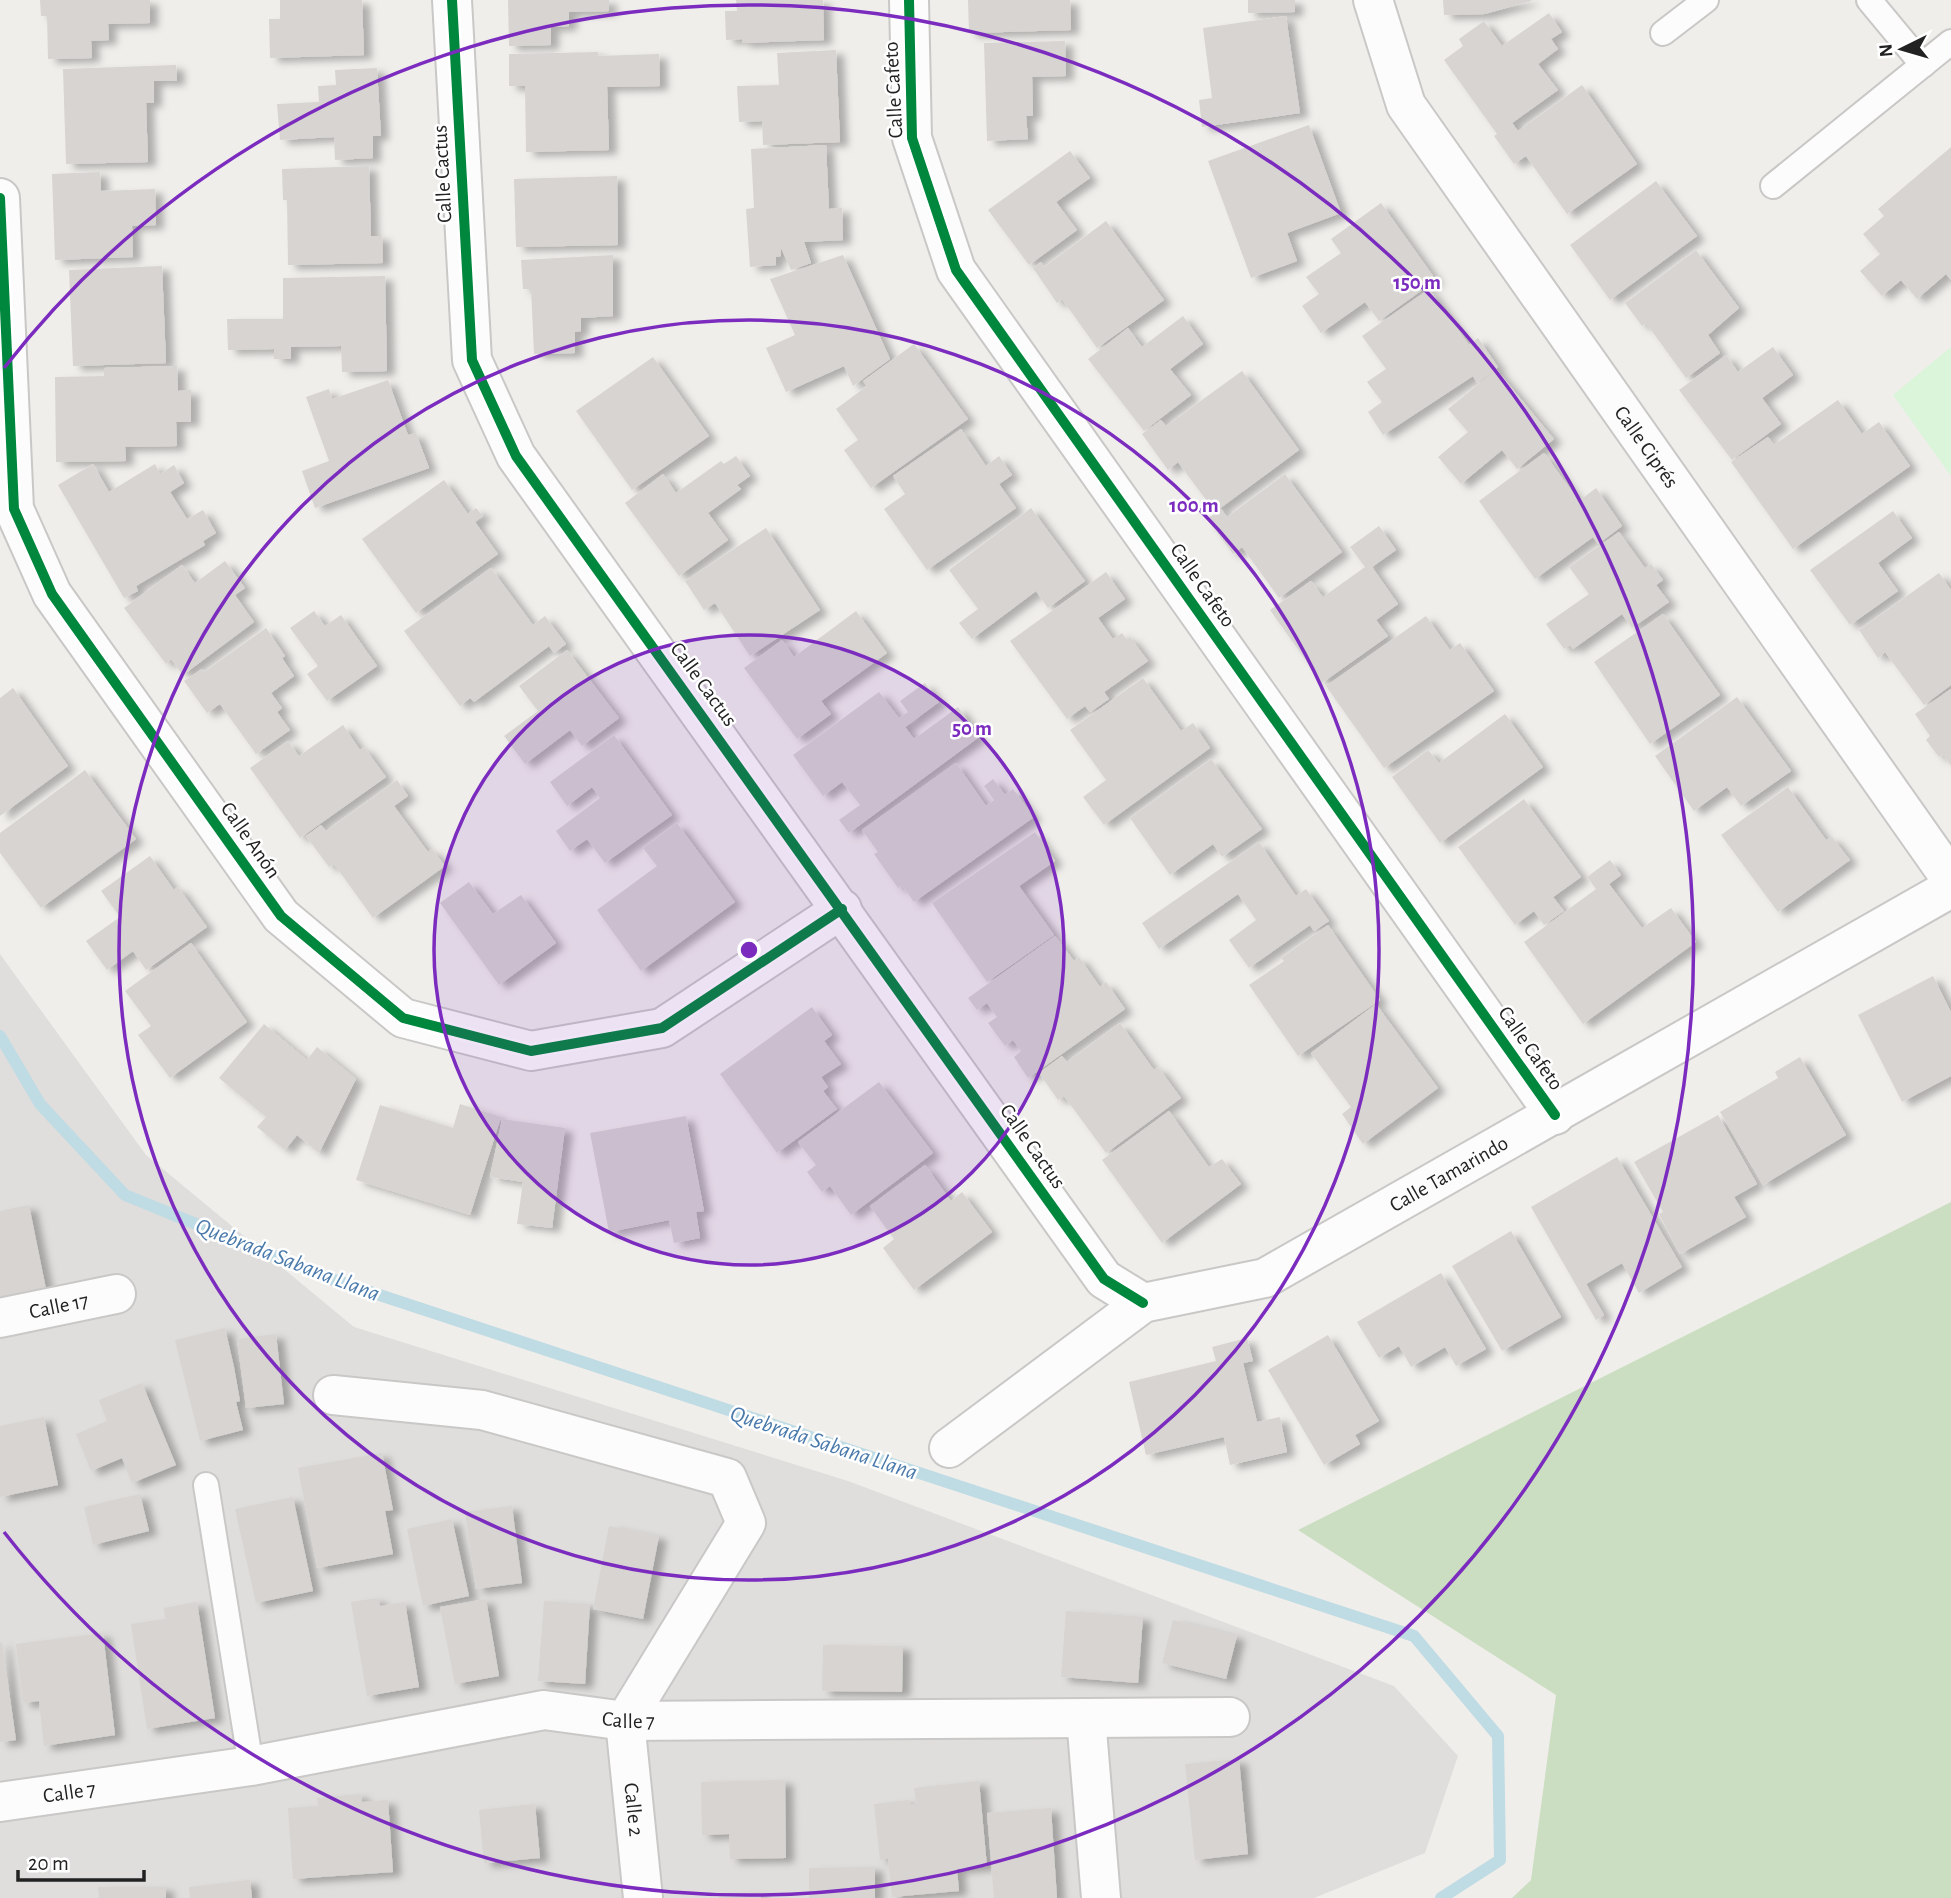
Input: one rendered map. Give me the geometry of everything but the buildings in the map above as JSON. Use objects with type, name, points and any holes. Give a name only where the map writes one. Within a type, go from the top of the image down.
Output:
[{"type":"street","name":"Calle Cactus","points":[[452,0],[472,360],[516,456],[1104,1279],[1143,1303]]},
{"type":"street","name":"Calle Cafeto","points":[[909,0],[912,138],[956,270],[1555,1115]]},
{"type":"street","name":"Calle Ciprés","points":[[1373,0],[1406,105],[1951,879]]},
{"type":"street","name":"Calle Anón","points":[[0,198],[14,509],[52,594],[281,916],[403,1018],[531,1051],[662,1028],[842,909]]},
{"type":"street","name":"Calle Tamarindo","points":[[949,1448],[1143,1303],[1265,1278],[1951,888]]},
{"type":"street","name":"Calle 17","points":[[0,1318],[116,1294]]},
{"type":"street","points":[[333,1395],[482,1410],[727,1478],[746,1523],[625,1721]]},
{"type":"street","name":"Calle 7","points":[[0,1802],[251,1766],[544,1710],[625,1721],[1230,1717]]},
{"type":"street","points":[[1086,1718],[1101,1898]]},
{"type":"street","name":"Calle 2","points":[[625,1721],[643,1898]]},
{"type":"lane","points":[[1663,33],[1706,0]]},
{"type":"lane","points":[[1868,0],[1923,65]]},
{"type":"lane","points":[[1773,186],[1951,42]]},
{"type":"lane","points":[[206,1485],[251,1766]]},
{"type":"shaded area","points":[[0,954],[146,1155],[354,1327],[848,1481],[1394,1686],[1458,1756],[1425,1853],[1314,1898],[0,1898]]},
{"type":"green space","points":[[1951,347],[1951,476],[1893,395]]},
{"type":"green space","points":[[1951,1202],[1951,1898],[1512,1898],[1531,1880],[1556,1695],[1298,1530]]},
{"type":"waterway","name":"Quebrada Sabana Llana","points":[[0,1036],[40,1104],[125,1195],[328,1278],[1414,1636],[1498,1736],[1500,1860],[1441,1898]]},
{"type":"cycle path","points":[[452,0],[472,360],[516,456],[1104,1279],[1143,1303]]},
{"type":"cycle path","points":[[909,0],[912,138],[956,270],[1555,1115]]},
{"type":"cycle path","points":[[0,198],[14,509],[52,594],[281,916],[403,1018],[531,1051],[662,1028],[842,909]]}]
